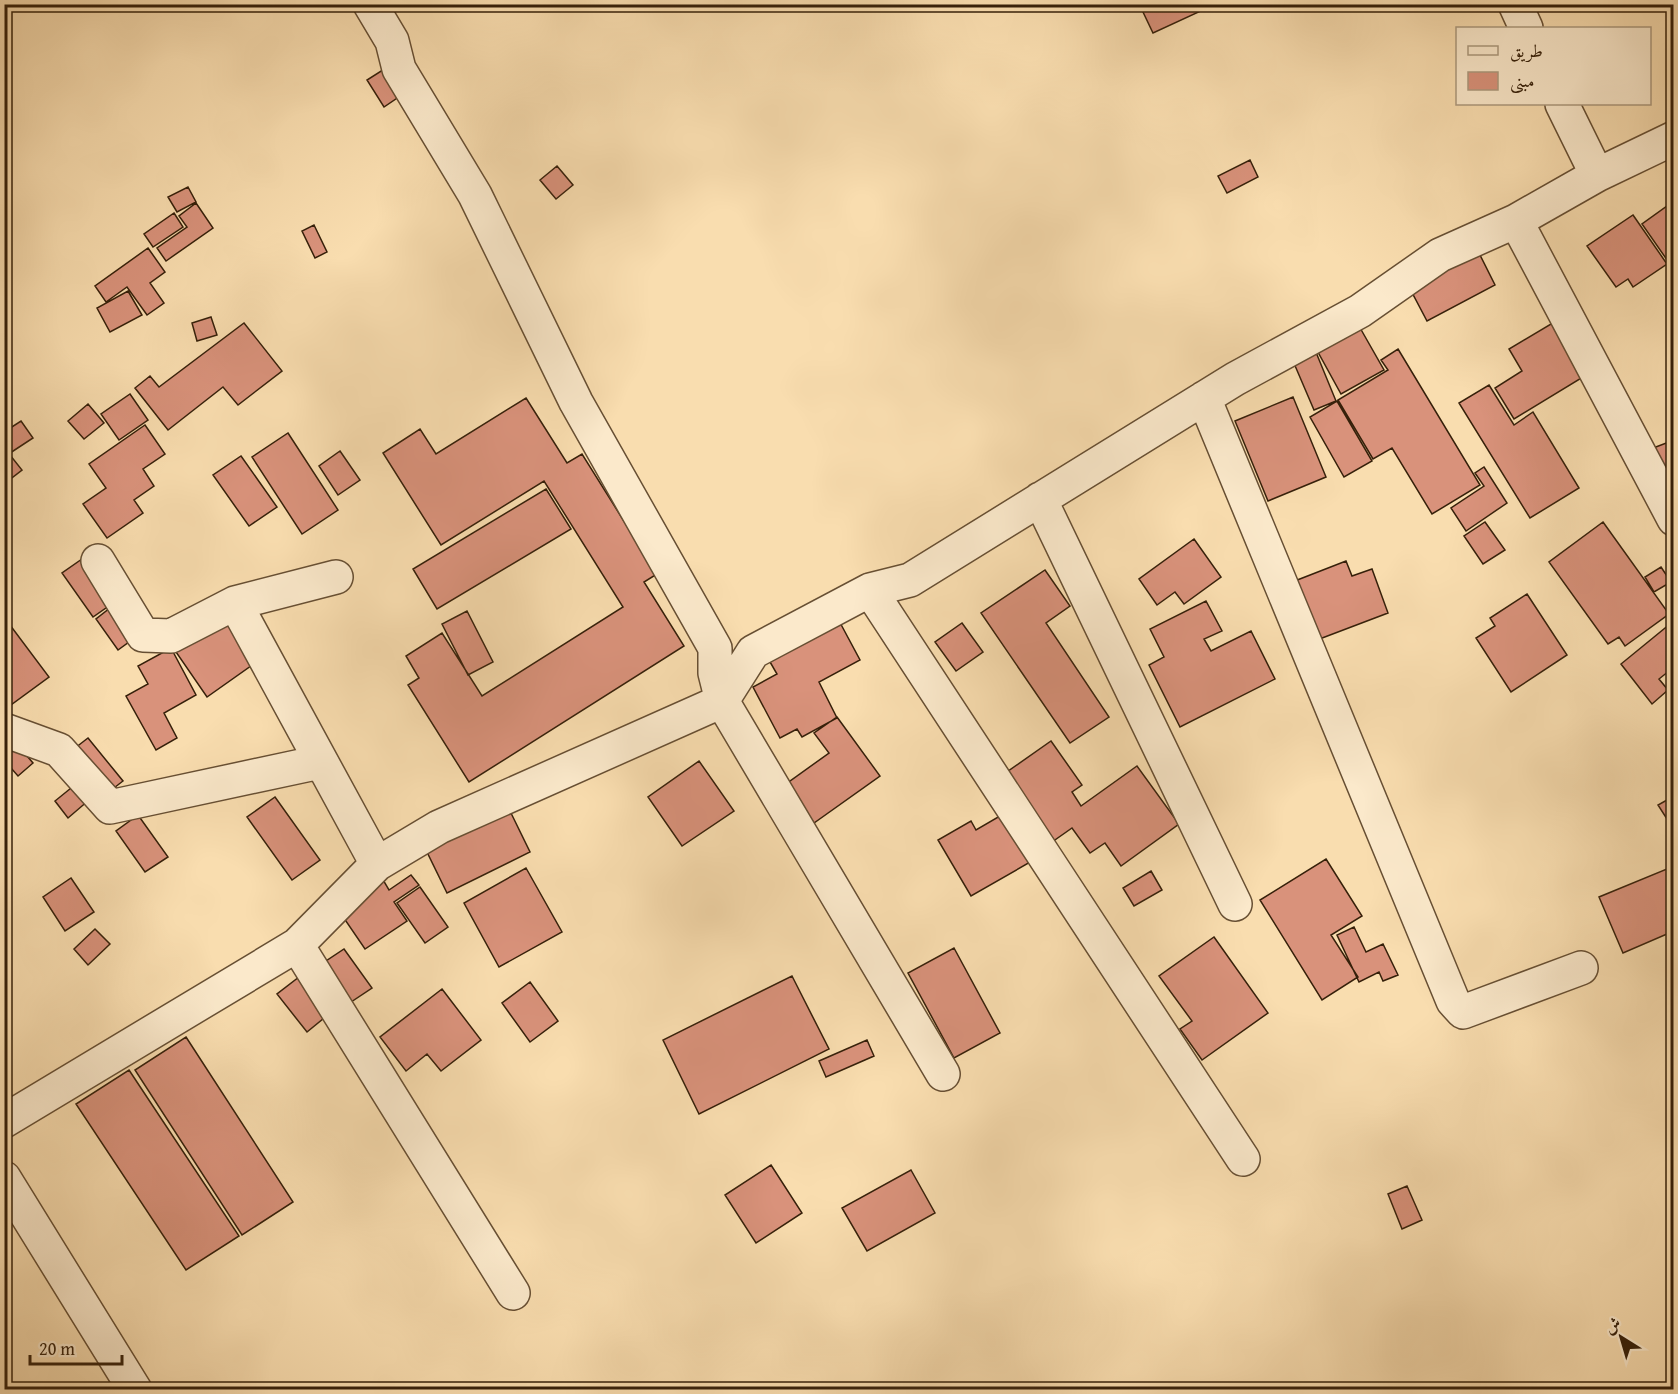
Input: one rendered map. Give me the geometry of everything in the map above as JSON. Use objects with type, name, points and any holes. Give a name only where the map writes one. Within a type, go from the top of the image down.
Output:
[{"type":"street","points":[[370,4],[392,41],[399,69],[475,195],[576,402],[715,648],[715,673],[722,701],[943,1074]]},
{"type":"street","points":[[1515,4],[1526,27]]},
{"type":"street","points":[[1562,105],[1597,175]]},
{"type":"street","points":[[4,1120],[297,945],[377,864],[439,827],[722,701],[753,652],[870,590],[910,580],[1204,398],[1360,311],[1440,255],[1516,221],[1597,175],[1674,138]]},
{"type":"street","points":[[1516,221],[1674,519]]},
{"type":"street","points":[[1204,398],[1454,1001],[1463,1012],[1581,968]]},
{"type":"street","points":[[1040,499],[1235,904]]},
{"type":"street","points":[[98,561],[143,635],[171,636],[235,603],[336,577]]},
{"type":"street","points":[[870,590],[1244,1159]]},
{"type":"street","points":[[235,603],[377,864]]},
{"type":"street","points":[[4,730],[59,750],[110,807],[320,762]]},
{"type":"street","points":[[297,945],[513,1293]]},
{"type":"street","points":[[4,1178],[135,1389]]},
{"type":"building","points":[[1143,4],[1200,4],[1203,10],[1153,33],[1143,12],[1146,10]]},
{"type":"building","points":[[389,66],[406,92],[384,107],[367,80]]},
{"type":"building","points":[[1250,160],[1258,177],[1227,193],[1218,176]]},
{"type":"building","points":[[557,166],[573,185],[556,199],[540,180]]},
{"type":"building","points":[[188,187],[196,202],[177,212],[168,197]]},
{"type":"building","points":[[1674,201],[1674,267],[1672,267],[1642,224]]},
{"type":"building","points":[[196,203],[213,228],[166,261],[157,248],[187,227],[179,216]]},
{"type":"building","points":[[174,213],[183,227],[153,247],[144,234]]},
{"type":"building","points":[[1633,215],[1667,264],[1633,287],[1628,279],[1616,287],[1587,246]]},
{"type":"building","points":[[314,225],[327,252],[315,258],[302,231]]},
{"type":"building","points":[[1476,247],[1495,285],[1427,321],[1407,283]]},
{"type":"building","points":[[148,248],[165,272],[150,283],[164,303],[147,315],[127,287],[106,302],[95,286]]},
{"type":"building","points":[[128,291],[142,315],[110,332],[97,308]]},
{"type":"building","points":[[211,317],[217,335],[197,341],[192,323]]},
{"type":"building","points":[[1355,319],[1384,370],[1341,394],[1313,343]]},
{"type":"building","points":[[1556,321],[1588,374],[1514,419],[1495,388],[1522,371],[1509,349]]},
{"type":"building","points":[[244,323],[282,371],[238,405],[223,387],[168,430],[135,388],[150,376],[159,387]]},
{"type":"building","points":[[1313,345],[1336,401],[1314,410],[1290,354]]},
{"type":"building","points":[[1398,349],[1480,485],[1432,514],[1392,448],[1373,459],[1338,400],[1388,370],[1381,360]]},
{"type":"building","points":[[1489,385],[1514,425],[1533,412],[1579,488],[1530,518],[1459,403]]},
{"type":"building","points":[[130,394],[148,420],[119,440],[101,414]]},
{"type":"building","points":[[1293,397],[1326,477],[1268,501],[1235,421]]},
{"type":"building","points":[[526,398],[567,463],[582,454],[657,574],[644,582],[684,646],[469,782],[408,685],[419,678],[406,656],[442,633],[482,696],[623,607],[544,481],[441,545],[383,453],[420,429],[436,454]]},
{"type":"building","points":[[1337,401],[1372,461],[1344,477],[1310,417]]},
{"type":"building","points":[[88,404],[104,423],[84,439],[68,421]]},
{"type":"building","points":[[21,421],[33,438],[4,457],[4,432]]},
{"type":"building","points":[[145,425],[165,454],[143,469],[154,486],[134,500],[143,513],[107,538],[83,504],[106,488],[89,464]]},
{"type":"building","points":[[288,433],[338,510],[302,534],[252,457]]},
{"type":"building","points":[[1674,440],[1674,483],[1663,487],[1648,450]]},
{"type":"building","points":[[340,451],[360,480],[338,495],[319,466]]},
{"type":"building","points":[[10,455],[22,470],[4,484],[4,459]]},
{"type":"building","points":[[241,456],[277,507],[249,526],[213,475]]},
{"type":"building","points":[[1484,467],[1507,503],[1466,531],[1451,508],[1484,486],[1475,473]]},
{"type":"building","points":[[546,489],[571,529],[437,609],[413,569]]},
{"type":"building","points":[[1485,522],[1505,550],[1483,564],[1464,536]]},
{"type":"building","points":[[1603,522],[1669,614],[1625,646],[1619,637],[1608,644],[1549,562]]},
{"type":"building","points":[[1194,539],[1221,577],[1184,604],[1175,592],[1157,605],[1139,579]]},
{"type":"building","points":[[82,559],[113,603],[93,617],[62,573]]},
{"type":"building","points":[[1346,561],[1352,576],[1372,569],[1388,613],[1309,643],[1287,584]]},
{"type":"building","points":[[1661,567],[1671,582],[1654,592],[1645,577]]},
{"type":"building","points":[[1045,570],[1070,606],[1046,623],[1109,717],[1070,743],[981,613]]},
{"type":"building","points":[[1527,594],[1567,655],[1511,692],[1476,638],[1495,626],[1490,618]]},
{"type":"building","points":[[1206,601],[1222,631],[1204,639],[1211,651],[1251,631],[1275,679],[1180,727],[1149,665],[1164,657],[1150,629]]},
{"type":"building","points":[[110,608],[133,639],[118,650],[96,619]]},
{"type":"building","points":[[467,611],[493,662],[468,675],[442,624]]},
{"type":"building","points":[[227,616],[258,661],[207,697],[176,652]]},
{"type":"building","points":[[4,617],[49,677],[4,710]]},
{"type":"building","points":[[837,617],[860,660],[819,682],[837,718],[802,737],[797,729],[780,738],[753,687],[777,674],[766,655]]},
{"type":"building","points":[[962,623],[983,652],[956,671],[935,642]]},
{"type":"building","points":[[1670,624],[1674,628],[1674,667],[1659,679],[1668,690],[1652,704],[1621,664]]},
{"type":"building","points":[[171,648],[196,695],[164,713],[177,738],[156,750],[126,696],[148,684],[138,666]]},
{"type":"building","points":[[837,717],[880,776],[814,823],[786,784],[829,753],[814,733]]},
{"type":"building","points":[[88,738],[123,781],[110,791],[75,748]]},
{"type":"building","points":[[1051,741],[1082,785],[1072,792],[1081,806],[1137,766],[1179,824],[1121,866],[1105,843],[1090,853],[1072,828],[1052,842],[1004,774]]},
{"type":"building","points":[[15,742],[33,763],[18,776],[4,760],[4,751]]},
{"type":"building","points":[[699,761],[734,811],[682,846],[648,797]]},
{"type":"building","points":[[76,784],[89,800],[68,818],[55,801]]},
{"type":"building","points":[[1674,796],[1674,830],[1658,805]]},
{"type":"building","points":[[275,797],[320,860],[292,880],[247,817]]},
{"type":"building","points":[[509,809],[530,852],[447,893],[426,850]]},
{"type":"building","points":[[1005,813],[1032,861],[971,896],[938,840],[971,821],[976,830]]},
{"type":"building","points":[[138,815],[168,857],[145,872],[116,831]]},
{"type":"building","points":[[1326,859],[1362,916],[1331,935],[1358,977],[1322,1000],[1260,900]]},
{"type":"building","points":[[1674,866],[1674,931],[1623,953],[1599,897]]},
{"type":"building","points":[[526,868],[562,932],[499,967],[464,903]]},
{"type":"building","points":[[1151,871],[1162,890],[1134,906],[1123,888]]},
{"type":"building","points":[[411,875],[419,885],[394,902],[407,921],[365,949],[337,908],[382,878],[389,890]]},
{"type":"building","points":[[71,878],[94,912],[65,931],[43,897]]},
{"type":"building","points":[[420,887],[448,927],[425,943],[397,903]]},
{"type":"building","points":[[1354,927],[1366,952],[1383,944],[1398,975],[1383,981],[1379,972],[1359,982],[1337,935]]},
{"type":"building","points":[[95,929],[110,944],[88,965],[74,949]]},
{"type":"building","points":[[1214,937],[1268,1013],[1202,1060],[1180,1029],[1192,1021],[1159,976]]},
{"type":"building","points":[[954,948],[1000,1033],[954,1058],[908,973]]},
{"type":"building","points":[[344,949],[372,988],[351,1002],[323,963]]},
{"type":"building","points":[[792,976],[829,1049],[699,1114],[663,1040]]},
{"type":"building","points":[[299,977],[329,1014],[307,1032],[277,994]]},
{"type":"building","points":[[530,982],[558,1021],[530,1042],[502,1003]]},
{"type":"building","points":[[442,989],[481,1040],[441,1071],[427,1054],[406,1071],[380,1037]]},
{"type":"building","points":[[186,1037],[293,1202],[242,1235],[135,1070]]},
{"type":"building","points":[[867,1040],[874,1056],[826,1077],[819,1061]]},
{"type":"building","points":[[129,1070],[239,1236],[186,1270],[76,1104]]},
{"type":"building","points":[[771,1165],[802,1213],[756,1243],[725,1195]]},
{"type":"building","points":[[911,1170],[935,1213],[867,1251],[842,1208]]},
{"type":"building","points":[[1407,1186],[1422,1220],[1402,1229],[1388,1194]]}]
